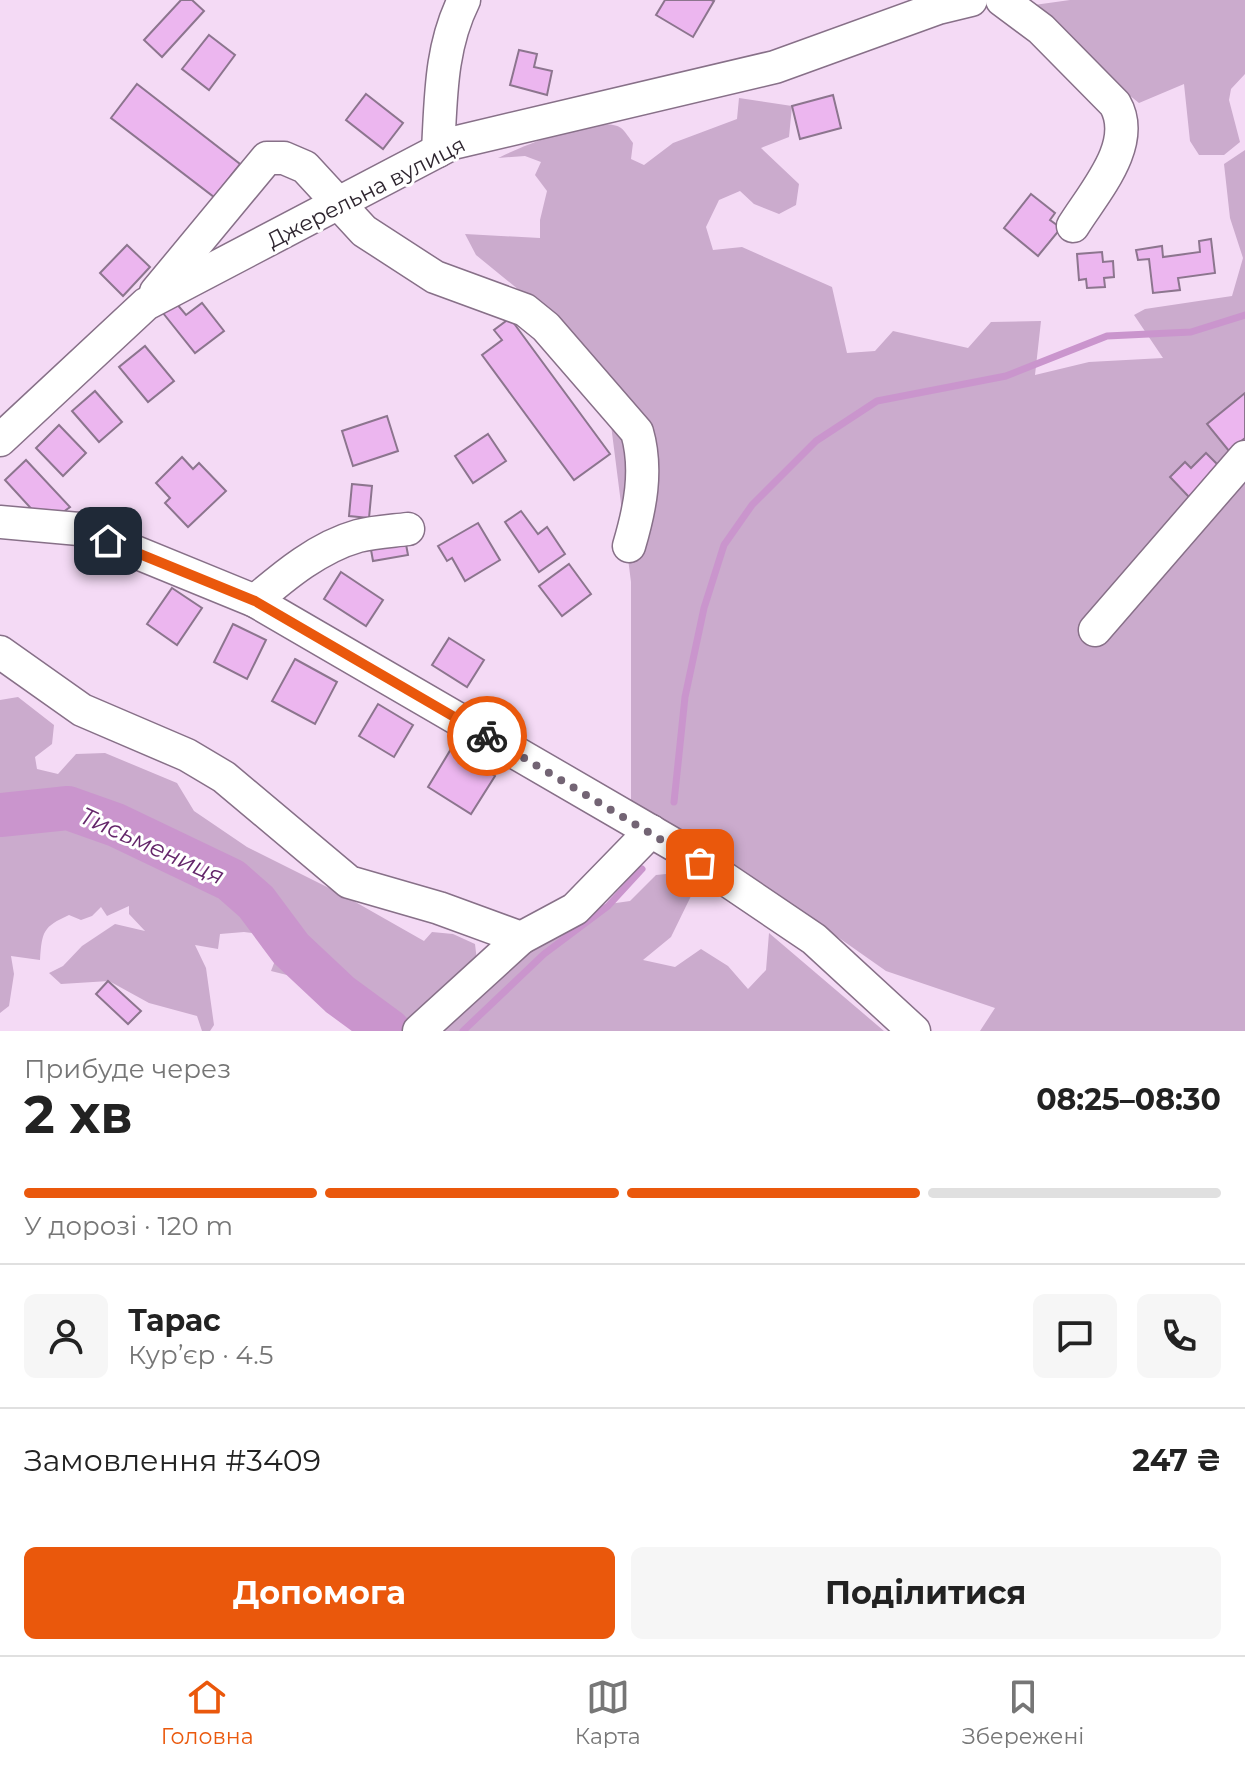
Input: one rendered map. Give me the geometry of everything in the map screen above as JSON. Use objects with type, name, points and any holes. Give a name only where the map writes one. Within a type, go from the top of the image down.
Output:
[{"type":"street","points":[[438,151],[442,73],[451,31],[464,0]]},
{"type":"street","name":"Джерельна вулиця","points":[[0,440],[146,304],[453,143],[775,67],[938,8],[971,0]]},
{"type":"street","points":[[1002,0],[1041,29],[1115,104],[1123,118],[1124,133],[1114,159],[1073,226]]},
{"type":"street","points":[[146,304],[267,158],[284,158],[305,167],[364,231],[435,277],[525,310],[546,327],[637,432],[642,449],[643,475],[638,517],[629,546]]},
{"type":"street","points":[[1095,630],[1245,457]]},
{"type":"street","points":[[0,522],[79,529],[255,601],[651,831],[814,939],[914,1031]]},
{"type":"street","points":[[255,601],[286,574],[327,548],[358,536],[408,529]]},
{"type":"street","points":[[0,652],[82,710],[187,755],[224,777],[349,882],[439,908],[521,938]]},
{"type":"street","points":[[419,1031],[521,938],[575,909],[651,831]]},
{"type":"shaded area","points":[[1070,0],[1245,0],[1245,74],[1231,89],[1229,100],[1240,142],[1224,155],[1199,155],[1190,141],[1184,84],[1139,103],[1020,7]]},
{"type":"shaded area","points":[[739,98],[792,106],[789,137],[761,148],[799,184],[796,205],[779,214],[754,204],[740,191],[719,200],[706,227],[713,250],[742,247],[832,287],[847,353],[875,351],[893,331],[968,348],[991,322],[1041,321],[1035,375],[1089,362],[1163,358],[1134,315],[1145,309],[1232,296],[1243,258],[1230,218],[1224,164],[1245,150],[1245,1031],[980,1031],[995,1008],[886,971],[707,845],[631,806],[631,582],[604,370],[579,339],[476,255],[465,234],[540,238],[540,220],[547,191],[535,175],[541,162],[525,156],[498,158],[560,133],[611,125],[621,128],[633,143],[631,159],[644,165],[673,143],[737,119]]},
{"type":"shaded area","points":[[18,697],[54,725],[52,744],[35,757],[37,769],[58,774],[76,754],[105,753],[177,783],[194,811],[247,847],[343,895],[424,941],[432,932],[453,934],[475,944],[477,961],[595,906],[630,901],[656,875],[666,874],[692,894],[671,937],[643,960],[675,967],[701,949],[728,966],[748,989],[766,970],[769,933],[884,1031],[357,1031],[358,1021],[373,998],[367,992],[335,1017],[328,1006],[330,991],[311,981],[271,971],[278,953],[263,948],[260,934],[244,932],[220,934],[218,949],[195,945],[206,968],[214,1025],[210,1031],[202,1031],[197,1016],[149,1003],[109,981],[61,984],[49,973],[63,966],[82,946],[115,924],[145,931],[129,914],[129,906],[107,916],[101,907],[92,916],[81,920],[69,915],[46,931],[40,960],[11,956],[14,974],[9,1006],[0,1013],[0,700]]},
{"type":"building","points":[[181,0],[192,0],[204,11],[162,57],[144,40]]},
{"type":"building","points":[[665,0],[714,1],[693,37],[656,15]]},
{"type":"building","points":[[209,35],[235,55],[209,90],[182,69]]},
{"type":"building","points":[[519,50],[537,54],[534,67],[552,71],[547,95],[510,85]]},
{"type":"building","points":[[137,84],[240,164],[214,197],[111,118]]},
{"type":"building","points":[[366,94],[403,123],[383,149],[346,120]]},
{"type":"building","points":[[833,95],[841,128],[800,139],[792,106]]},
{"type":"building","points":[[1031,194],[1055,213],[1050,220],[1061,228],[1038,256],[1004,228]]},
{"type":"building","points":[[1211,239],[1215,273],[1178,278],[1180,290],[1153,293],[1149,259],[1138,260],[1136,250],[1162,246],[1163,257],[1200,252],[1199,241]]},
{"type":"building","points":[[127,245],[150,267],[123,296],[100,273]]},
{"type":"building","points":[[1102,252],[1103,262],[1113,261],[1114,277],[1104,278],[1105,287],[1087,288],[1086,279],[1079,280],[1077,254]]},
{"type":"building","points":[[176,303],[186,315],[202,303],[224,331],[195,353],[163,313]]},
{"type":"building","points":[[510,318],[610,454],[574,480],[482,355],[502,340],[494,330]]},
{"type":"building","points":[[145,346],[174,381],[148,402],[119,367]]},
{"type":"building","points":[[95,391],[122,422],[99,442],[72,411]]},
{"type":"building","points":[[1245,393],[1245,438],[1229,451],[1207,424]]},
{"type":"building","points":[[387,416],[398,451],[353,466],[342,431]]},
{"type":"building","points":[[59,425],[86,453],[63,476],[36,448]]},
{"type":"building","points":[[488,434],[506,461],[473,483],[455,456]]},
{"type":"building","points":[[1206,453],[1220,467],[1189,497],[1170,477],[1185,462],[1191,468]]},
{"type":"building","points":[[182,457],[193,469],[199,463],[226,491],[188,527],[165,503],[170,498],[156,483]]},
{"type":"building","points":[[26,460],[70,507],[58,516],[38,516],[5,480]]},
{"type":"building","points":[[352,484],[372,486],[369,518],[349,516]]},
{"type":"building","points":[[521,511],[538,534],[547,527],[565,554],[539,572],[505,522]]},
{"type":"building","points":[[478,523],[500,560],[465,581],[452,558],[447,561],[438,546]]},
{"type":"building","points":[[405,539],[408,555],[373,561],[370,544]]},
{"type":"building","points":[[569,564],[591,594],[562,616],[539,586]]},
{"type":"building","points":[[341,572],[383,600],[366,626],[324,599]]},
{"type":"building","points":[[172,588],[202,608],[177,645],[147,624]]},
{"type":"building","points":[[233,624],[266,640],[247,679],[214,662]]},
{"type":"building","points":[[449,638],[484,660],[467,687],[432,665]]},
{"type":"building","points":[[295,659],[337,682],[315,724],[272,701]]},
{"type":"building","points":[[378,704],[413,725],[394,757],[359,736]]},
{"type":"building","points":[[451,749],[495,776],[471,814],[428,787]]},
{"type":"building","points":[[108,981],[141,1011],[128,1024],[96,994]]},
{"type":"waterway","points":[[674,802],[685,697],[704,608],[724,545],[752,505],[816,441],[877,401],[1006,376],[1107,336],[1191,332],[1245,315]]},
{"type":"waterway","name":"Тисьмениця","points":[[0,815],[68,808],[116,825],[231,880],[256,902],[291,949],[340,995],[389,1031]]},
{"type":"waterway","points":[[463,1031],[544,954],[608,906],[642,869]]},
{"type":"way so far","points":[[487,736],[678,847],[700,863]]},
{"type":"route","points":[[108,541],[255,601],[487,736]]}]
